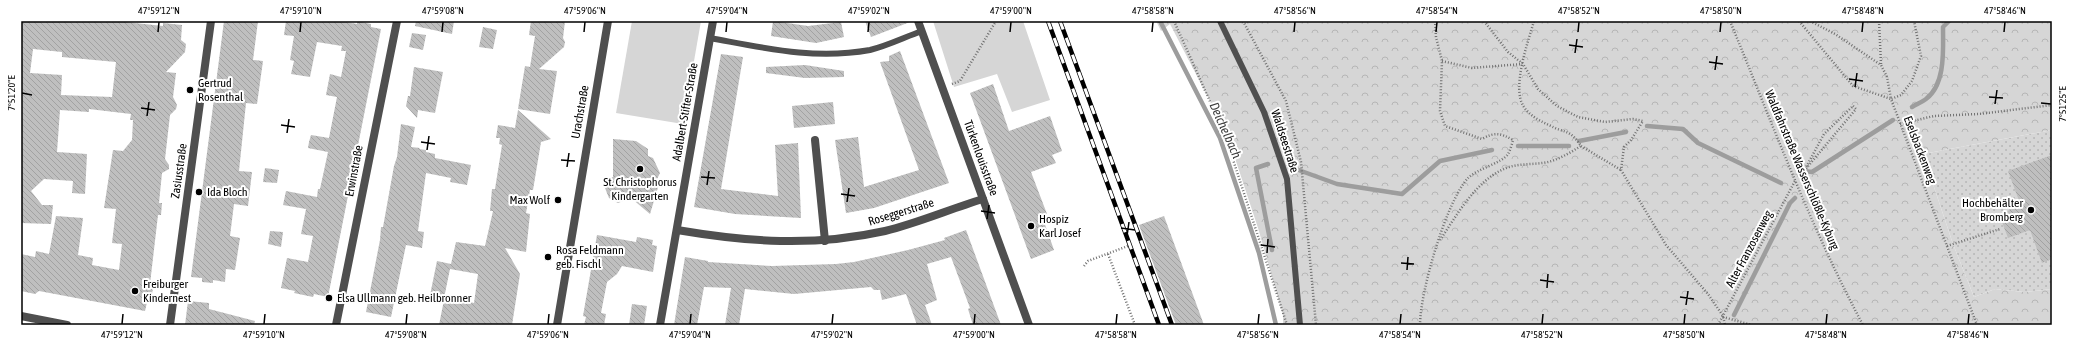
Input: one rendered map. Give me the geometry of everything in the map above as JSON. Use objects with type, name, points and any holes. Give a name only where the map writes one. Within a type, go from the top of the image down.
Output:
[{"type":"street","name":"Zasiusstraße","points":[[170,325],[211,21]]},
{"type":"street","name":"Erwinstraße","points":[[336,325],[397,21]]},
{"type":"street","name":"Urachstraße","points":[[557,325],[608,21]]},
{"type":"street","name":"Adalbert-Stifter-Straße","points":[[660,325],[713,21]]},
{"type":"street","name":"Türkenlouisstraße","points":[[918,21],[1029,325]]},
{"type":"street","points":[[815,140],[825,242]]},
{"type":"street","name":"Roseggerstraße","points":[[677,230],[762,242],[825,242],[886,231],[983,199]]},
{"type":"street","points":[[21,316],[67,325]]},
{"type":"lane","name":"Waldseestraße","points":[[1220,21],[1264,112],[1287,179],[1300,325]]},
{"type":"lane","points":[[710,38],[778,51],[813,55],[872,49],[922,31]]},
{"type":"path","points":[[942,88],[960,81],[996,21]]},
{"type":"path","points":[[1174,21],[1225,135],[1287,325]]},
{"type":"path","points":[[1420,325],[1420,313],[1430,265],[1449,211],[1468,178],[1508,155],[1513,140],[1504,135],[1491,134],[1482,139],[1445,126],[1440,110],[1442,61],[1436,37],[1435,21]]},
{"type":"path","points":[[1484,21],[1508,52],[1523,64],[1538,89],[1557,106],[1578,117],[1605,122],[1633,119],[1643,121],[1631,140],[1624,147],[1621,170]]},
{"type":"path","points":[[1534,21],[1523,64],[1519,93],[1524,107],[1536,119],[1553,128],[1570,132],[1581,146],[1621,170],[1666,245],[1708,294],[1723,316],[1725,325]]},
{"type":"path","name":"Waldfahrstraße Wasserschlößle-Kyburg","points":[[1730,21],[1795,181],[1848,297],[1863,325]]},
{"type":"path","points":[[1799,21],[1853,86],[1891,99],[1900,95],[1912,81],[1921,56],[1914,21]]},
{"type":"path","points":[[1810,21],[1835,34],[1881,65]]},
{"type":"path","name":"Eselsbackenweg","points":[[1879,21],[1881,65],[1887,76],[1891,99],[1977,325]]},
{"type":"path","points":[[1442,61],[1472,68],[1523,64]]},
{"type":"path","points":[[1900,124],[1934,116],[1980,114],[2052,105]]},
{"type":"path","points":[[1853,106],[1856,109],[1804,171],[1824,134],[1853,106]]},
{"type":"path","points":[[1439,242],[1469,199],[1492,177],[1506,168],[1526,163],[1548,162],[1581,146]]},
{"type":"path","name":"Alter Franzosenweg","points":[[1718,325],[1795,181]]},
{"type":"path","points":[[1947,246],[2000,230]]},
{"type":"path","points":[[1084,266],[1088,261],[1128,246]]},
{"type":"path","points":[[1108,254],[1135,325]]},
{"type":"path","points":[[1723,316],[1752,325]]},
{"type":"green space","points":[[632,21],[701,21],[683,124],[616,113]]},
{"type":"green space","points":[[933,21],[1023,21],[1050,100],[1012,112],[997,74],[954,87]]},
{"type":"green space","points":[[1156,21],[2052,21],[2052,130],[1923,154],[1953,244],[1974,297],[1995,289],[2024,292],[2052,289],[2052,325],[1283,325],[1283,315],[1258,228],[1227,134],[1170,24],[1161,31]]},
{"type":"green space","points":[[2052,130],[2052,289],[2024,292],[1995,289],[1974,297],[1953,244],[1923,154]]},
{"type":"building","points":[[21,21],[116,21],[163,26],[163,23],[182,25],[181,40],[186,44],[185,52],[166,72],[176,73],[173,97],[177,105],[176,109],[170,115],[165,159],[169,165],[169,169],[162,173],[159,203],[162,203],[161,215],[158,215],[150,284],[153,288],[152,294],[148,298],[145,311],[39,291],[35,294],[21,291],[21,254],[35,257],[36,251],[49,254],[56,216],[83,218],[78,255],[93,258],[92,265],[119,270],[122,244],[112,243],[116,209],[104,208],[113,150],[123,151],[132,140],[133,120],[130,120],[131,114],[89,109],[89,112],[60,110],[57,152],[87,154],[85,194],[72,193],[73,181],[44,179],[31,191],[42,205],[53,205],[51,224],[21,223]],"holes":[[[33,49],[62,52],[62,57],[116,62],[112,97],[61,95],[62,75],[30,73]]]},
{"type":"building","points":[[224,21],[258,21],[253,60],[263,61],[257,104],[246,103],[239,171],[252,172],[248,206],[234,204],[230,236],[240,238],[235,270],[226,269],[225,282],[213,280],[213,283],[202,282],[202,278],[191,277]]},
{"type":"building","points":[[286,21],[340,21],[357,24],[357,21],[371,24],[371,27],[381,29],[328,297],[314,294],[313,297],[294,293],[295,291],[281,288],[287,258],[308,262],[313,236],[301,234],[306,209],[283,205],[286,191],[317,197],[328,152],[308,148],[309,142],[311,135],[329,138],[337,97],[326,95],[330,74],[341,77],[346,51],[341,51],[342,46],[317,42],[310,77],[291,74],[294,61],[290,60],[294,36],[284,35]]},
{"type":"building","points":[[416,21],[454,21],[452,34],[415,26]]},
{"type":"building","points":[[531,21],[565,21],[563,38],[565,42],[564,47],[539,69],[557,71],[550,114],[518,109],[525,66],[530,67],[535,36],[529,35]]},
{"type":"building","points":[[773,21],[808,26],[841,22],[844,37],[816,43],[771,36]]},
{"type":"building","points":[[865,21],[910,21],[910,22],[871,37]]},
{"type":"building","points":[[483,27],[497,30],[493,49],[479,47]]},
{"type":"building","points":[[412,33],[426,35],[423,50],[409,47]]},
{"type":"building","points":[[900,51],[949,183],[874,208],[846,213],[835,140],[858,137],[864,187],[919,170],[880,62],[889,61],[889,56]]},
{"type":"building","points":[[721,54],[743,57],[721,189],[778,196],[775,145],[798,143],[801,218],[735,214],[694,207]]},
{"type":"building","points":[[805,65],[844,71],[844,77],[805,78],[766,73],[766,67]]},
{"type":"building","points":[[414,67],[443,72],[435,113],[418,110],[417,118],[406,106],[408,96],[410,96]]},
{"type":"building","points":[[993,84],[1009,131],[1050,116],[1062,151],[1052,155],[1056,163],[1031,172],[1047,214],[1042,216],[1054,250],[1031,259],[970,93]]},
{"type":"building","points":[[833,102],[835,124],[794,128],[792,106]]},
{"type":"building","points":[[518,110],[551,139],[541,142],[533,190],[530,190],[526,213],[530,214],[526,252],[505,248],[520,274],[512,325],[439,325],[445,295],[474,303],[478,274],[450,269],[443,303],[429,300],[437,261],[451,264],[456,242],[485,246],[493,211],[490,211],[492,189],[495,189],[502,145],[499,144],[500,138],[496,138],[498,125],[515,128]]},
{"type":"building","points":[[401,124],[415,127],[411,147],[420,148],[419,149],[426,150],[426,152],[435,154],[435,158],[471,165],[467,185],[450,182],[451,178],[426,173],[418,231],[424,232],[422,248],[406,245],[391,317],[366,312],[380,240],[381,227],[383,227],[397,157]]},
{"type":"building","points":[[613,139],[636,141],[648,149],[648,156],[653,158],[660,173],[657,179],[659,184],[650,214],[631,198],[618,203],[609,198],[605,188],[610,178],[613,177]]},
{"type":"building","name":"Hochbehälter Bromberg","points":[[2052,155],[2052,259],[2042,263],[2030,230],[2008,238],[1999,214],[2021,206],[2008,171]]},
{"type":"building","points":[[265,168],[279,170],[277,183],[263,182]]},
{"type":"building","points":[[1164,216],[1204,325],[1176,325],[1139,225]]},
{"type":"building","points":[[966,230],[1001,325],[973,325],[968,309],[970,308],[951,257],[927,264],[937,300],[925,305],[932,325],[917,325],[906,294],[882,300],[880,290],[874,290],[871,287],[794,294],[745,289],[739,325],[725,325],[731,288],[704,287],[697,325],[674,325],[685,257],[708,262],[772,266],[836,264],[854,262],[908,250],[945,240],[944,238]]},
{"type":"building","points":[[270,231],[283,232],[281,247],[268,244]]},
{"type":"building","points":[[597,235],[636,242],[637,237],[653,240],[652,245],[657,246],[653,272],[622,266],[617,274],[607,282],[601,313],[606,314],[604,325],[584,325],[586,317],[583,316]]},
{"type":"building","points":[[188,301],[209,303],[209,309],[255,321],[254,325],[185,325]]},
{"type":"building","points":[[632,304],[647,306],[644,325],[629,325]]},
{"type":"waterway","name":"Deichelbach","points":[[1160,21],[1220,138],[1259,253],[1276,325]]},
{"type":"waterway","points":[[1912,107],[1926,99],[1937,85],[1942,66],[1943,27],[1949,21]]},
{"type":"waterway","points":[[1804,171],[1812,172],[1893,120]]},
{"type":"waterway","points":[[1647,126],[1683,129],[1698,143],[1781,183]]},
{"type":"waterway","points":[[1579,141],[1626,132]]},
{"type":"waterway","points":[[1518,146],[1569,146]]},
{"type":"waterway","points":[[1293,168],[1337,184],[1402,194],[1440,161],[1492,150]]},
{"type":"waterway","points":[[1268,164],[1256,168],[1272,250]]},
{"type":"waterway","points":[[1734,315],[1790,203],[1795,198]]},
{"type":"railway","points":[[1048,21],[1159,325]]},
{"type":"railway","points":[[1060,21],[1172,325]]},
{"type":"place","name":"Gertrud Rosenthal","points":[[190,90]]},
{"type":"place","name":"St. Christophorus Kindergarten","points":[[640,169]]},
{"type":"place","name":"Ida Bloch","points":[[199,192]]},
{"type":"place","name":"Max Wolf","points":[[558,200]]},
{"type":"place","name":"Hochbehälter Bromberg","points":[[2031,210]]},
{"type":"place","name":"Hospiz Karl Josef","points":[[1031,226]]},
{"type":"place","name":"Rosa Feldmann geb. Fischl","points":[[548,257]]},
{"type":"place","name":"Freiburger Kindernest","points":[[135,291]]},
{"type":"place","name":"Elsa Ullmann geb. Heilbronner","points":[[329,298]]}]
